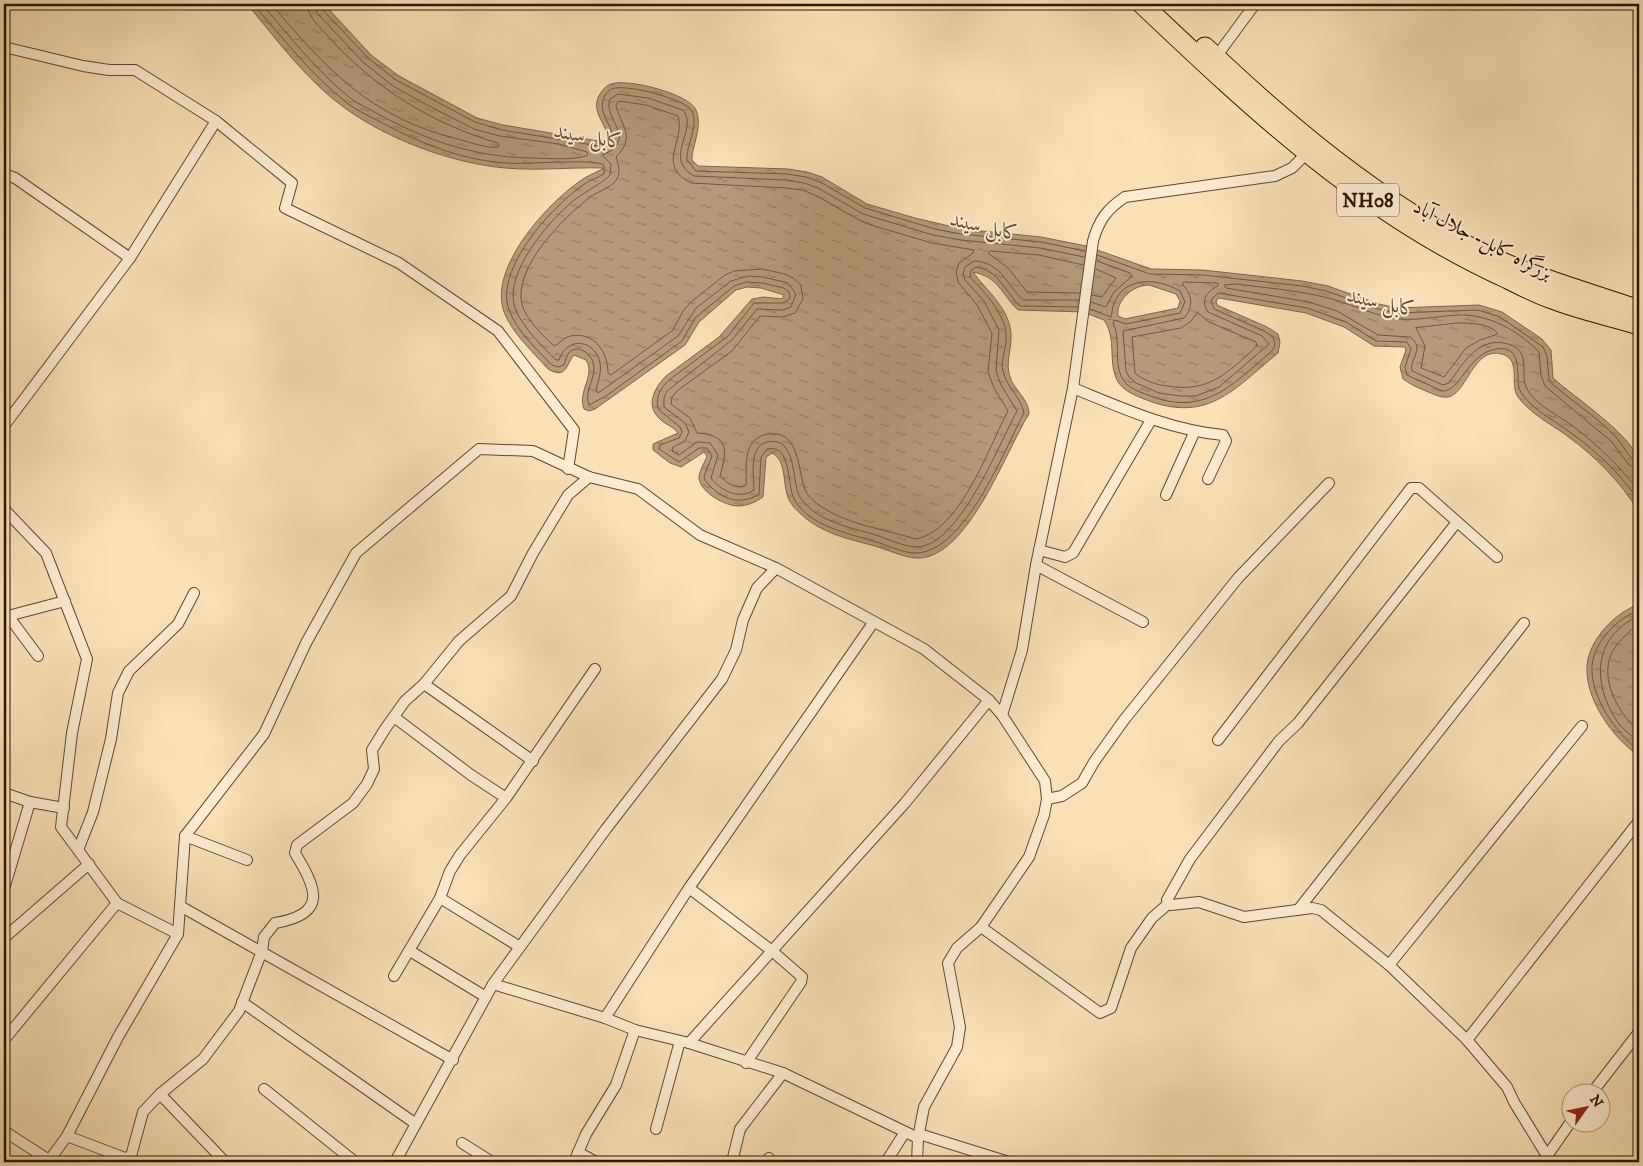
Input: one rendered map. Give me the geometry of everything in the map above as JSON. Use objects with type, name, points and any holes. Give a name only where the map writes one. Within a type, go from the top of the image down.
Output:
[{"type":"highway","name":"بزرگراه کابل- جلال آباد","points":[[1142,4],[1185,36],[1288,130],[1385,196],[1456,239],[1530,274],[1639,310]]},
{"type":"highway","name":"بزرگراه کابل- جلال آباد","points":[[1160,4],[1185,36]]},
{"type":"highway","name":"بزرگراه کابل- جلال آباد","points":[[1288,130],[1306,154],[1382,210],[1428,239],[1476,265],[1552,299],[1639,325]]},
{"type":"street","points":[[1222,69],[1255,4]]},
{"type":"street","points":[[4,47],[83,66],[109,70],[135,70],[216,121],[292,183],[285,208],[399,263],[498,331],[574,430],[568,469]]},
{"type":"street","points":[[4,425],[130,258],[216,121]]},
{"type":"street","points":[[1002,715],[1022,650],[1036,565],[1073,388],[1093,241],[1098,222],[1110,206],[1125,197],[1275,176],[1292,168],[1306,154]]},
{"type":"street","points":[[6,178],[130,258]]},
{"type":"street","points":[[1073,388],[1151,420],[1194,433],[1226,437],[1208,479]]},
{"type":"street","points":[[1039,550],[1065,557],[1073,553],[1151,420]]},
{"type":"street","points":[[1166,495],[1194,433]]},
{"type":"street","points":[[4,1131],[49,1161],[67,1136],[118,1037],[178,934],[185,836],[264,734],[306,643],[356,553],[479,449],[533,452],[589,477],[638,489],[700,535],[776,568],[873,623],[924,649],[989,700],[1002,715],[1045,781],[1047,799],[1029,857],[981,926],[957,948],[948,963],[960,1027],[957,1046],[924,1106],[918,1136],[917,1162]]},
{"type":"street","points":[[67,1136],[130,1159],[143,1112],[160,1094],[203,1059],[239,1011],[262,951],[264,937],[275,922],[293,920],[308,909],[315,897],[312,881],[295,853],[297,845],[353,802],[367,784],[374,769],[372,750],[405,701],[424,684],[459,641],[512,596],[533,553],[568,495],[589,477]]},
{"type":"street","points":[[1047,799],[1062,796],[1082,783],[1094,762],[1124,720],[1238,578],[1329,483]]},
{"type":"street","points":[[1218,740],[1411,488],[1419,488],[1497,557]]},
{"type":"street","points":[[5,512],[46,553],[87,659],[72,733],[61,827],[117,903],[178,934]]},
{"type":"street","points":[[1168,904],[1167,900],[1190,859],[1279,741],[1298,723],[1456,522]]},
{"type":"street","points":[[1036,565],[1142,622]]},
{"type":"street","points":[[395,1162],[453,1060],[493,984],[606,829],[722,679],[736,650],[743,620],[757,588],[776,568]]},
{"type":"street","points":[[78,850],[93,812],[112,739],[118,693],[129,671],[178,624],[194,593]]},
{"type":"street","points":[[38,656],[7,617],[65,602]]},
{"type":"street","points":[[605,1018],[689,888],[873,623]]},
{"type":"street","points":[[1298,910],[1524,623]]},
{"type":"street","points":[[394,976],[410,952],[440,898],[450,871],[460,855],[533,761],[595,669]]},
{"type":"street","points":[[424,684],[533,761]]},
{"type":"street","points":[[656,1129],[685,1042],[906,803],[989,700]]},
{"type":"street","points":[[394,717],[470,775],[506,798]]},
{"type":"street","points":[[1389,965],[1582,726]]},
{"type":"street","points":[[4,793],[30,802],[64,808]]},
{"type":"street","points":[[4,889],[30,802]]},
{"type":"street","points":[[1467,1040],[1639,821]]},
{"type":"street","points":[[185,836],[247,860]]},
{"type":"street","points":[[4,938],[89,864]]},
{"type":"street","points":[[689,888],[771,950],[802,979],[746,1062]]},
{"type":"street","points":[[440,898],[520,947]]},
{"type":"street","points":[[981,926],[1100,1013],[1110,1008],[1131,948],[1152,918],[1168,904],[1199,902],[1244,917],[1312,908],[1322,910],[1389,965],[1467,1040],[1498,1074],[1547,1160],[1563,1134]]},
{"type":"street","points":[[4,1040],[117,903]]},
{"type":"street","points":[[180,906],[453,1060]]},
{"type":"street","points":[[410,952],[486,997]]},
{"type":"street","points":[[493,984],[605,1018],[635,1030],[685,1042],[784,1073],[906,1132],[1009,1162]]},
{"type":"street","points":[[242,1002],[416,1124]]},
{"type":"street","points":[[596,1162],[576,1157],[586,1134],[616,1086],[635,1030]]},
{"type":"street","points":[[1599,1084],[1639,1032]]},
{"type":"street","points":[[732,1162],[740,1129],[784,1073]]},
{"type":"street","points":[[264,1089],[355,1162]]},
{"type":"street","points":[[160,1094],[225,1162]]},
{"type":"street","points":[[886,1162],[906,1132]]},
{"type":"street","points":[[462,1143],[492,1162]]},
{"type":"water","points":[[247,4],[324,4],[371,55],[399,76],[477,118],[503,125],[604,142],[608,137],[597,110],[597,101],[601,93],[611,84],[630,83],[643,85],[682,98],[696,110],[698,126],[692,160],[698,166],[788,169],[807,172],[822,177],[867,204],[915,218],[962,229],[1041,237],[1086,246],[1151,269],[1203,270],[1302,281],[1328,286],[1379,304],[1397,308],[1479,305],[1502,312],[1542,339],[1551,350],[1553,378],[1614,428],[1634,451],[1639,461],[1641,472],[1639,512],[1624,490],[1597,460],[1523,403],[1516,392],[1512,361],[1502,354],[1492,353],[1484,357],[1477,363],[1455,394],[1443,397],[1420,389],[1403,379],[1400,367],[1406,350],[1405,347],[1374,346],[1344,327],[1306,313],[1219,298],[1216,301],[1217,305],[1267,327],[1278,334],[1280,342],[1278,353],[1247,380],[1217,400],[1185,408],[1166,406],[1135,395],[1126,390],[1117,380],[1113,368],[1110,334],[1104,320],[1083,312],[1018,310],[994,282],[982,274],[973,272],[1002,308],[1010,325],[1011,345],[1008,361],[1010,377],[1027,404],[1029,414],[983,501],[968,524],[952,542],[934,554],[915,558],[900,555],[827,531],[810,522],[791,503],[787,494],[782,466],[772,453],[766,457],[763,497],[745,505],[727,504],[708,493],[700,483],[699,475],[707,456],[704,452],[681,467],[670,463],[653,450],[653,444],[678,433],[655,413],[652,402],[653,396],[658,385],[666,376],[719,337],[752,299],[764,297],[782,299],[784,295],[761,288],[747,287],[736,290],[699,322],[685,345],[595,409],[589,411],[584,409],[582,403],[589,372],[586,360],[574,355],[562,372],[554,372],[548,369],[512,327],[504,312],[501,295],[504,276],[512,257],[537,221],[567,191],[583,179],[604,168],[505,168],[464,161],[401,140],[346,109],[318,86],[281,46]],"holes":[[[1149,285],[1176,294],[1180,301],[1178,308],[1125,319],[1118,316],[1118,310],[1123,299],[1137,288]]]},
{"type":"water","points":[[1639,604],[1639,756],[1611,729],[1596,705],[1588,679],[1587,666],[1593,646],[1605,628],[1621,614]]},
{"type":"water label","name":"کابل سيند","points":[[589,136]]},
{"type":"water label","name":"کابل سيند","points":[[985,226]]},
{"type":"water label","name":"کابل سيند","points":[[1382,302]]}]
